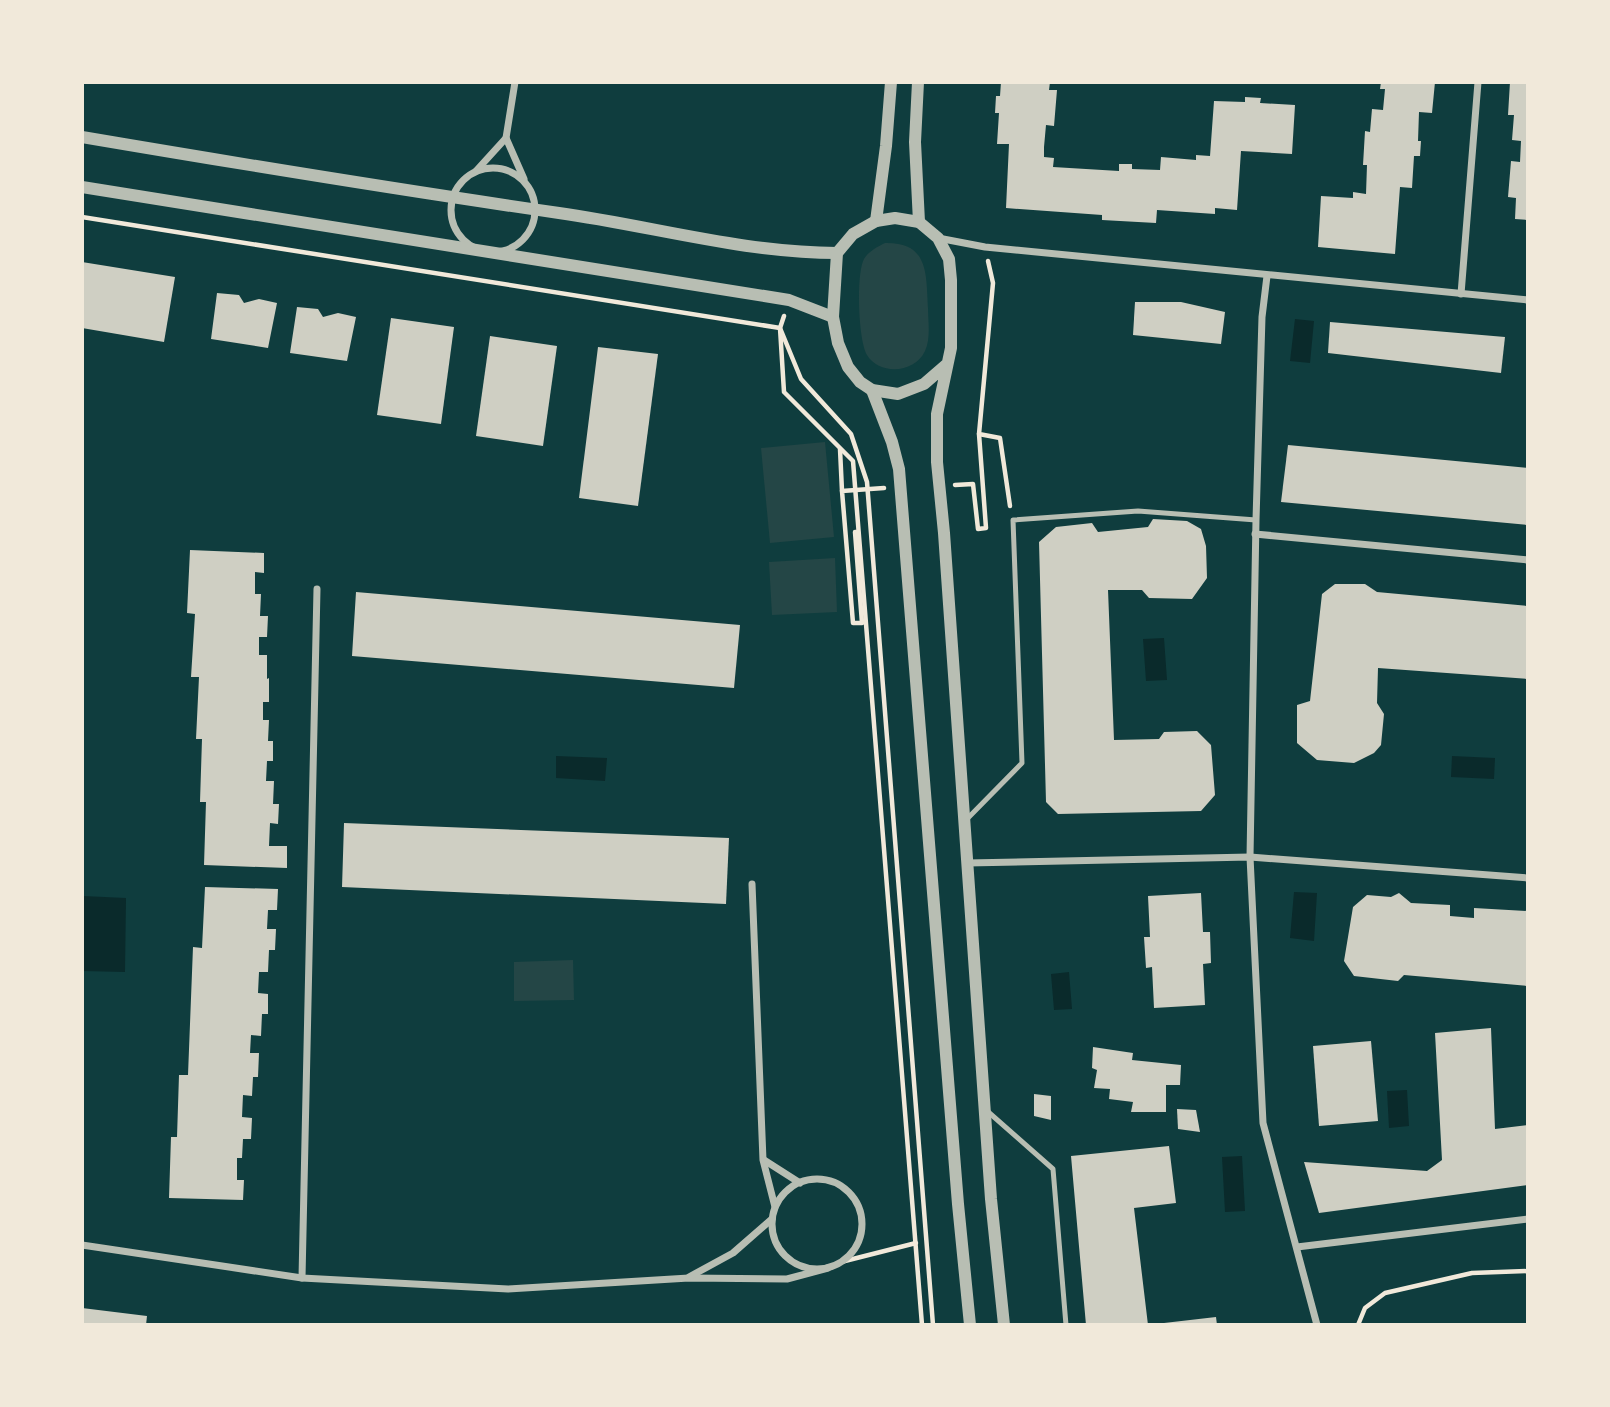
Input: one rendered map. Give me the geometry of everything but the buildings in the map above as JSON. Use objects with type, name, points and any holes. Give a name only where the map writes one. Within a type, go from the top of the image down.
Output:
[{"type":"street","points":[[506,138],[465,178],[452,198],[452,219],[462,238],[473,247],[486,252],[501,252],[515,247],[534,225],[536,211],[533,195],[506,138],[515,82]]},
{"type":"street","points":[[876,221],[891,82]]},
{"type":"street","points":[[918,82],[915,142],[919,222]]},
{"type":"street","points":[[1461,293],[1478,82]]},
{"type":"street","points":[[82,137],[794,253],[837,253]]},
{"type":"street","points":[[475,171],[488,167],[502,168],[525,181]]},
{"type":"street","points":[[82,187],[789,300],[833,317]]},
{"type":"street","points":[[946,365],[924,384],[898,394],[872,390],[860,382],[848,367],[838,343],[833,317],[837,253],[853,234],[876,221],[895,218],[919,222],[938,238],[949,259],[951,348],[937,414],[937,462],[985,1109],[1004,1325]]},
{"type":"street","points":[[938,238],[985,247],[1528,299]]},
{"type":"street","points":[[1267,276],[1262,317],[1255,534],[1250,857],[1263,1123],[1317,1325]]},
{"type":"street","points":[[872,390],[892,442],[899,469],[970,1325]]},
{"type":"street","points":[[1255,534],[1528,560]]},
{"type":"street","points":[[302,1278],[317,589]]},
{"type":"street","points":[[967,863],[1250,857],[1528,878]]},
{"type":"street","points":[[752,884],[763,1160],[775,1207]]},
{"type":"street","points":[[763,1160],[800,1182]]},
{"type":"street","points":[[82,1245],[302,1278],[508,1289],[689,1278],[787,1279],[828,1268],[840,1262],[858,1243],[861,1218],[850,1194],[839,1185],[813,1180],[800,1182],[789,1189],[775,1207],[772,1219],[775,1241],[791,1261],[803,1267],[828,1268]]},
{"type":"street","points":[[689,1278],[733,1253],[772,1219]]},
{"type":"street","points":[[1297,1247],[1528,1219]]},
{"type":"lane","points":[[964,822],[1022,763],[1013,520],[1138,511],[1256,520]]},
{"type":"lane","points":[[985,1109],[1053,1169],[1066,1325]]},
{"type":"path","points":[[82,217],[779,328]]},
{"type":"path","points":[[985,247],[993,283],[978,434],[1000,438],[1013,520]]},
{"type":"path","points":[[789,300],[779,328],[784,392],[853,461],[922,1325]]},
{"type":"path","points":[[779,328],[801,379],[851,434],[867,482],[933,1325]]},
{"type":"path","points":[[840,448],[842,491]]},
{"type":"path","points":[[840,1262],[916,1243]]},
{"type":"path","points":[[1357,1325],[1365,1308],[1385,1293],[1472,1273],[1528,1270]]},
{"type":"shaded area","points":[[885,243],[899,244],[917,254],[922,262],[927,283],[927,346],[914,364],[897,369],[880,366],[867,355],[860,322],[861,267],[868,254]]},
{"type":"shaded area","points":[[1295,319],[1314,321],[1310,363],[1290,361]]},
{"type":"shaded area","points":[[825,442],[834,537],[770,543],[761,448]]},
{"type":"shaded area","points":[[835,558],[837,612],[772,615],[769,562]]},
{"type":"shaded area","points":[[1164,638],[1167,680],[1146,681],[1143,639]]},
{"type":"shaded area","points":[[556,756],[607,758],[605,781],[556,778]]},
{"type":"shaded area","points":[[1452,756],[1495,758],[1494,779],[1451,777]]},
{"type":"shaded area","points":[[1294,892],[1317,893],[1314,941],[1290,938]]},
{"type":"shaded area","points":[[83,896],[126,898],[125,972],[82,971]]},
{"type":"shaded area","points":[[573,960],[574,1000],[514,1001],[514,962]]},
{"type":"shaded area","points":[[1069,972],[1072,1009],[1054,1010],[1051,974]]},
{"type":"shaded area","points":[[1407,1090],[1409,1126],[1389,1128],[1387,1091]]},
{"type":"shaded area","points":[[1242,1156],[1245,1211],[1225,1212],[1222,1157]]}]
